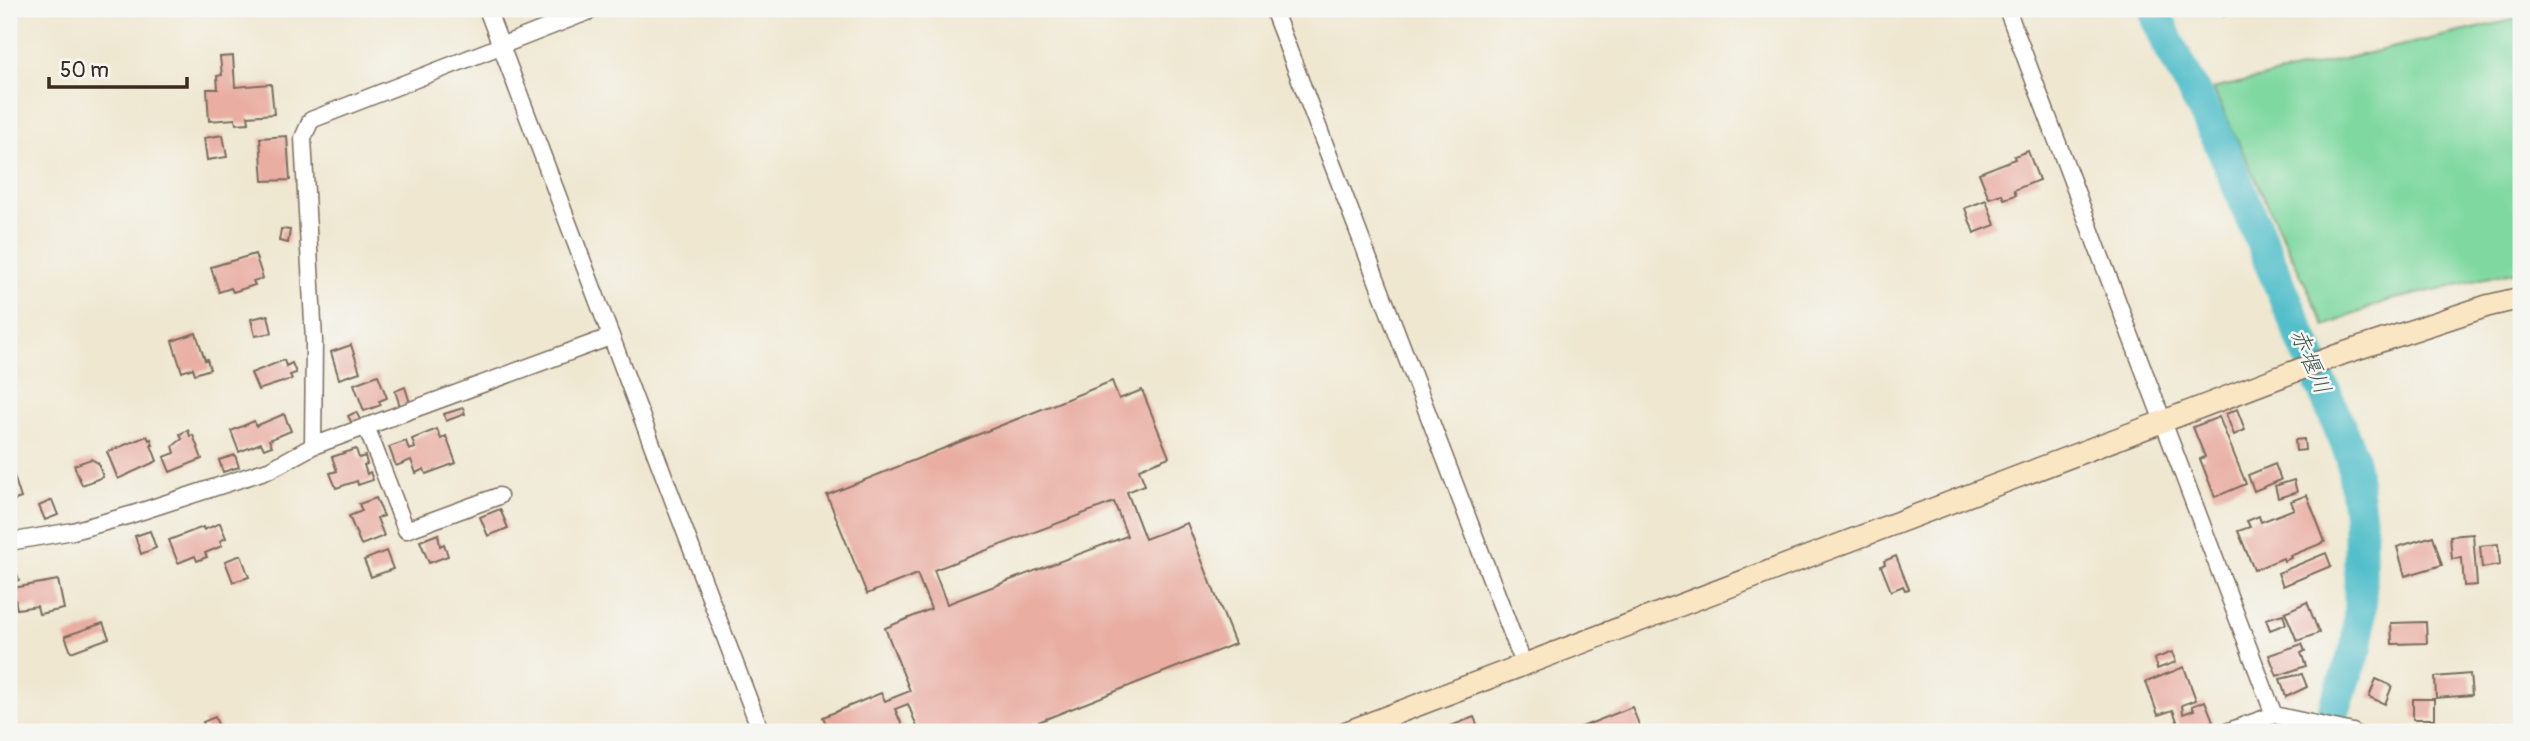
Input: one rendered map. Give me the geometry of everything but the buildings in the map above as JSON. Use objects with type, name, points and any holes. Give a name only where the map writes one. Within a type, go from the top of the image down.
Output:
[{"type":"street","points":[[487,9],[761,732]]},
{"type":"street","points":[[313,446],[314,341],[303,138],[311,120],[595,9]]},
{"type":"street","points":[[1273,9],[1524,665]]},
{"type":"street","points":[[2007,9],[2274,715]]},
{"type":"street","points":[[1347,732],[2335,356],[2487,306],[2521,298]]},
{"type":"street","points":[[9,542],[73,531],[130,516],[271,469],[313,446],[610,337]]},
{"type":"street","points":[[366,426],[406,530],[499,496]]},
{"type":"street","points":[[2226,732],[2274,715],[2353,732]]},
{"type":"street","points":[[2497,732],[2521,731]]},
{"type":"green space","points":[[2521,18],[2521,270],[2387,301],[2325,326],[2213,89]]},
{"type":"waterway","name":"赤堰川","points":[[2154,9],[2168,43],[2218,138],[2352,457],[2360,519],[2360,609],[2357,646],[2326,732]]}]
